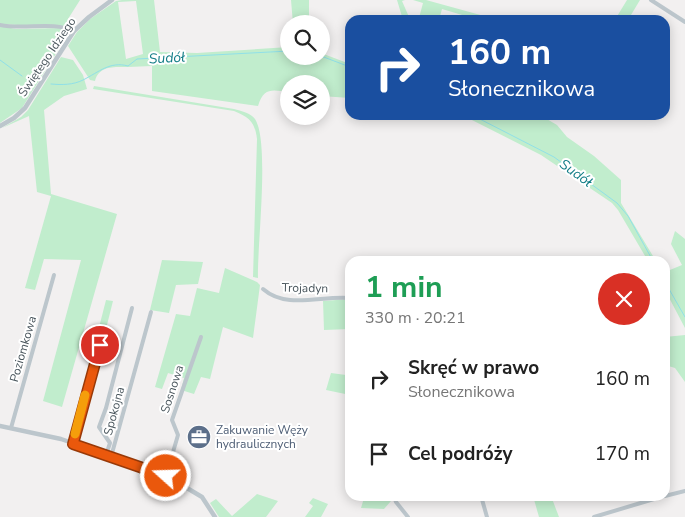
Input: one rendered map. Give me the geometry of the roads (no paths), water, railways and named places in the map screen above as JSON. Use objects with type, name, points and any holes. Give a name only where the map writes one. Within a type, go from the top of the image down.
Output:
[{"type":"street","name":"Świętego Idziego","points":[[0,126],[14,118],[25,108],[74,31],[88,17],[112,0]]},
{"type":"street","points":[[651,0],[685,22]]},
{"type":"street","points":[[0,25],[31,28],[55,26],[74,31]]},
{"type":"street","name":"Poziomkowa","points":[[11,428],[54,275]]},
{"type":"street","name":"Trojadyn","points":[[263,289],[274,297],[291,300],[345,298]]},
{"type":"street","points":[[109,456],[110,442],[99,427],[106,408],[132,308]]},
{"type":"street","name":"Spokojna","points":[[109,456],[151,312]]},
{"type":"street","name":"Sosnowa","points":[[166,476],[178,435],[172,420],[201,336]]},
{"type":"street","points":[[73,444],[100,345]]},
{"type":"street","points":[[0,426],[73,444],[166,476],[200,496],[207,503],[215,517]]},
{"type":"street","points":[[670,494],[685,490]]},
{"type":"street","points":[[396,501],[408,517]]},
{"type":"street","points":[[483,501],[488,517]]},
{"type":"street","points":[[594,517],[648,501]]},
{"type":"waterway","name":"Sudół","points":[[51,84],[75,83],[110,66],[128,66],[137,59],[280,51]]},
{"type":"waterway","name":"Sudół","points":[[330,59],[345,65]]},
{"type":"waterway","name":"Sudół","points":[[0,60],[22,76]]},
{"type":"waterway","name":"Sudół","points":[[27,80],[33,84]]},
{"type":"waterway","name":"Sudół","points":[[482,120],[554,157],[617,203],[628,216],[650,256]]},
{"type":"waterway","name":"Sudół","points":[[670,291],[685,317]]},
{"type":"place","name":"Zakuwanie Węży hydraulicznych","points":[[199,437]]}]
